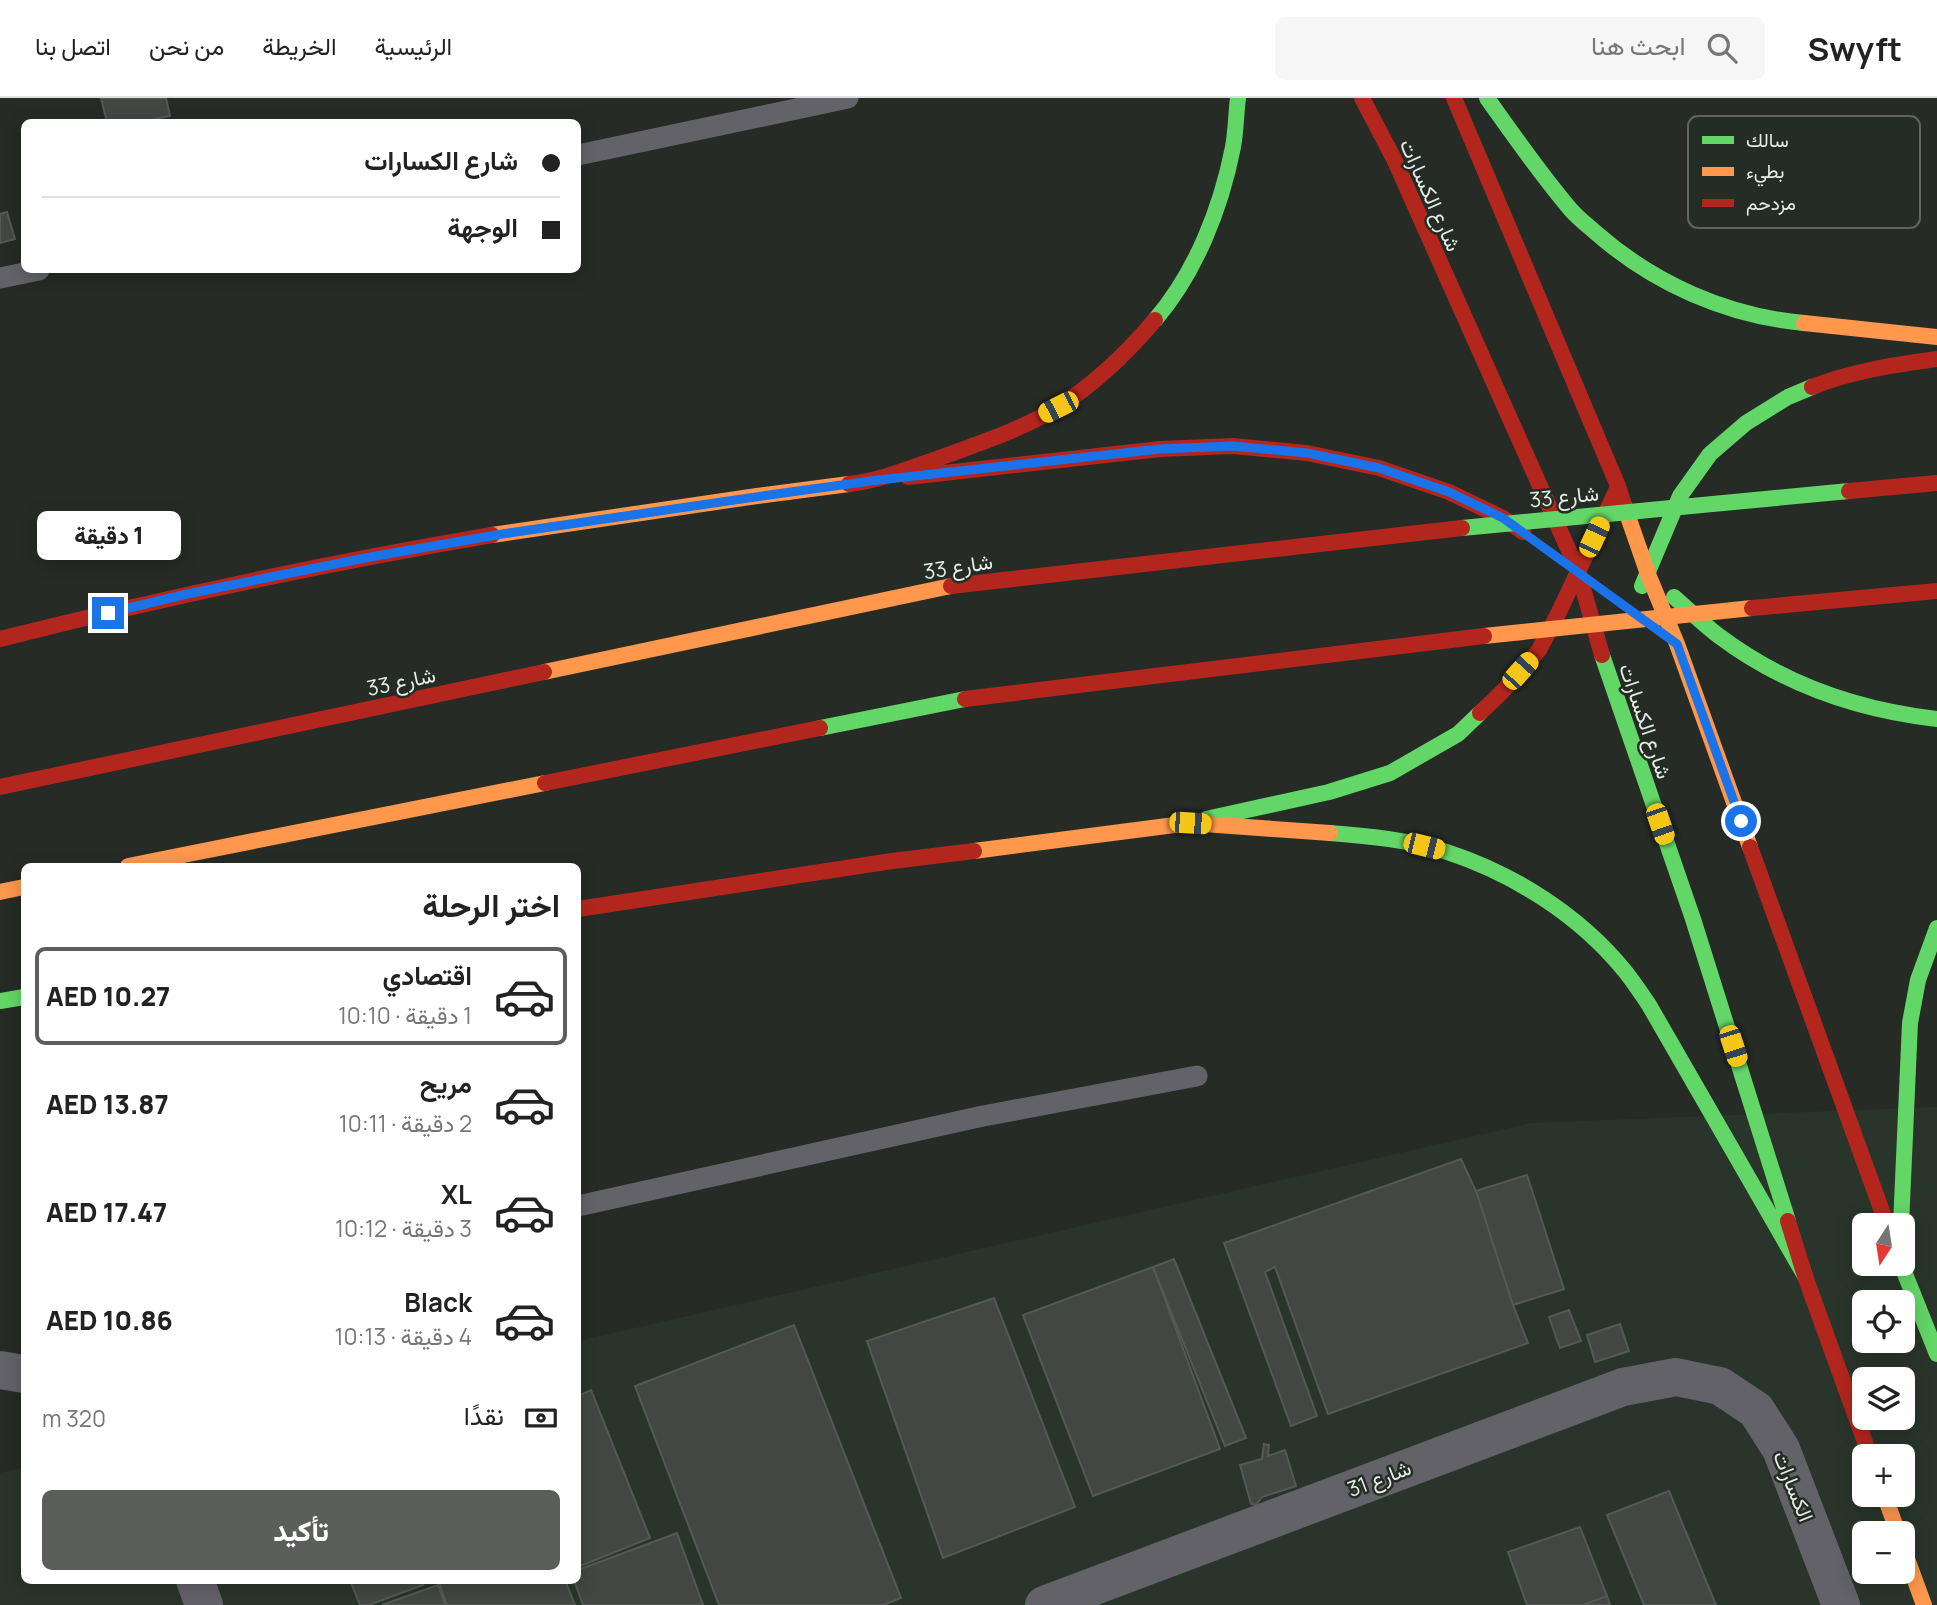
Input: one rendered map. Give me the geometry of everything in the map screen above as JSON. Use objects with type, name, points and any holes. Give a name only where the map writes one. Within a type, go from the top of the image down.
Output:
[{"type":"main road","points":[[878,480],[1007,434],[1058,407],[1104,373],[1146,333],[1180,287],[1207,237],[1226,182],[1237,126],[1238,98]]},
{"type":"main road","name":"شارع الكسارات","points":[[1362,98],[1394,159],[1578,571],[1605,664],[1693,919],[1805,1276],[1866,1444]]},
{"type":"main road","points":[[1454,98],[1618,486],[1647,574],[1677,644],[1883,1213]]},
{"type":"main road","points":[[1487,98],[1573,212],[1617,251],[1667,283],[1721,306],[1779,321],[1937,337]]},
{"type":"main road","points":[[1605,664],[1629,603],[1647,574],[1680,496],[1710,454],[1746,423],[1788,397],[1832,379],[1880,367],[1937,359]]},
{"type":"main road","points":[[0,639],[187,594],[502,534],[878,480],[1160,449],[1233,446],[1283,450],[1379,468],[1449,492],[1503,518],[1535,541]]},
{"type":"main road","name":"شارع 33","points":[[0,787],[951,586],[1537,519],[1937,483]]},
{"type":"main road","points":[[581,909],[892,861],[1190,823],[1329,792],[1390,773],[1458,734],[1502,692],[1539,650],[1578,571],[1600,540],[1618,486]]},
{"type":"main road","points":[[1546,502],[1600,540]]},
{"type":"main road","points":[[1556,556],[1599,586]]},
{"type":"main road","points":[[1626,559],[1719,636],[1763,666],[1811,688],[1861,706],[1937,719]]},
{"type":"main road","points":[[143,863],[965,699],[1545,628],[1937,591]]},
{"type":"main road","points":[[1629,603],[1677,644]]},
{"type":"main road","points":[[1190,823],[1361,835],[1404,841],[1446,851],[1486,866],[1561,911],[1602,946],[1624,970],[1649,1005],[1805,1276]]},
{"type":"main road","points":[[0,892],[21,888]]},
{"type":"main road","points":[[1902,1213],[1910,1023],[1918,980],[1937,928]]},
{"type":"main road","points":[[0,1001],[21,998]]},
{"type":"main road","points":[[1915,1279],[1937,1354]]},
{"type":"main road","points":[[1915,1580],[1924,1605]]},
{"type":"street","points":[[0,1370],[21,1374]]},
{"type":"street","name":"شارع 31","points":[[1044,1605],[1623,1387],[1676,1377],[1720,1386]]},
{"type":"street","name":"الكسارات","points":[[1720,1386],[1756,1410],[1781,1449],[1841,1605]]},
{"type":"lane","points":[[581,154],[848,98]]},
{"type":"lane","points":[[0,278],[24,273]]},
{"type":"lane","points":[[581,1205],[983,1116],[1197,1076]]},
{"type":"shaded area","points":[[1937,1107],[1937,1605],[0,1605],[0,1473],[21,1468],[21,1584],[581,1584],[581,1340],[1531,1123]]},
{"type":"building","points":[[101,98],[166,98],[170,116],[155,119],[106,119]]},
{"type":"building","points":[[7,212],[15,239],[0,243],[0,214]]},
{"type":"building","points":[[1461,1159],[1476,1191],[1528,1343],[1328,1414],[1275,1267],[1265,1272],[1317,1416],[1291,1426],[1224,1243]]},
{"type":"building","points":[[1527,1175],[1564,1289],[1513,1305],[1476,1191]]},
{"type":"building","points":[[1174,1259],[1246,1438],[1225,1446],[1153,1267]]},
{"type":"building","points":[[1153,1267],[1220,1449],[1093,1496],[1023,1315]]},
{"type":"building","points":[[994,1298],[1075,1507],[943,1558],[867,1341]]},
{"type":"building","points":[[1569,1310],[1581,1341],[1560,1348],[1549,1317]]},
{"type":"building","points":[[1620,1324],[1629,1351],[1595,1362],[1587,1335]]},
{"type":"building","points":[[794,1325],[901,1598],[883,1605],[719,1605],[635,1386]]},
{"type":"building","points":[[591,1390],[650,1538],[581,1566],[581,1395]]},
{"type":"building","points":[[1264,1444],[1269,1445],[1268,1456],[1285,1450],[1296,1486],[1262,1497],[1256,1505],[1251,1504],[1240,1465],[1262,1459]]},
{"type":"building","points":[[1669,1491],[1716,1605],[1644,1605],[1607,1515]]},
{"type":"building","points":[[1580,1527],[1607,1596],[1583,1605],[1527,1605],[1508,1552]]},
{"type":"building","points":[[677,1533],[703,1605],[583,1605],[575,1584],[581,1584],[581,1569]]},
{"type":"building","points":[[352,1584],[423,1585],[369,1605],[360,1605]]},
{"type":"building","points":[[439,1584],[567,1584],[575,1605],[447,1605]]},
{"type":"building","points":[[438,1585],[445,1605],[382,1605]]},
{"type":"building","points":[[1607,1596],[1610,1605],[1583,1605]]},
{"type":"traffic: fast","points":[[1155,320],[1195,260],[1214,216],[1233,147],[1238,98]]},
{"type":"traffic: fast","points":[[1487,98],[1571,210],[1617,250],[1666,281],[1719,305],[1804,323]]},
{"type":"traffic: fast","points":[[1642,586],[1680,496],[1710,454],[1746,423],[1788,397],[1812,387]]},
{"type":"traffic: fast","points":[[1462,528],[1849,491]]},
{"type":"traffic: fast","points":[[1674,597],[1743,653],[1795,681],[1878,709],[1937,719]]},
{"type":"traffic: fast","points":[[1602,655],[1693,919],[1788,1221]]},
{"type":"traffic: fast","points":[[820,728],[965,699]]},
{"type":"traffic: fast","points":[[1206,819],[1329,792],[1390,773],[1458,734],[1480,713]]},
{"type":"traffic: fast","points":[[1330,833],[1419,844],[1472,861],[1521,885],[1587,931],[1624,970],[1649,1005],[1805,1276]]},
{"type":"traffic: fast","points":[[1902,1213],[1910,1023],[1918,980],[1937,928]]},
{"type":"traffic: fast","points":[[0,1001],[21,998]]},
{"type":"traffic: fast","points":[[1906,1276],[1937,1354]]},
{"type":"traffic: slow","points":[[1804,323],[1937,337]]},
{"type":"traffic: slow","points":[[492,535],[849,484]]},
{"type":"traffic: slow","points":[[1624,505],[1750,847]]},
{"type":"traffic: slow","points":[[544,672],[951,586]]},
{"type":"traffic: slow","points":[[1484,636],[1752,608]]},
{"type":"traffic: slow","points":[[143,863],[545,783]]},
{"type":"traffic: slow","points":[[974,851],[1190,823],[1330,833]]},
{"type":"traffic: slow","points":[[0,892],[21,888]]},
{"type":"traffic: slow","points":[[1889,1507],[1894,1521]]},
{"type":"traffic: slow","points":[[1915,1580],[1924,1605]]},
{"type":"traffic: jam","points":[[1362,98],[1394,159],[1578,571],[1602,655]]},
{"type":"traffic: jam","points":[[1454,98],[1624,505]]},
{"type":"traffic: jam","points":[[849,484],[908,469],[1000,436],[1042,417],[1096,379],[1121,357],[1155,320]]},
{"type":"traffic: jam","points":[[1812,387],[1889,366],[1937,359]]},
{"type":"traffic: jam","points":[[908,477],[1160,449],[1233,446],[1307,453],[1379,468],[1449,492],[1503,518],[1523,532]]},
{"type":"traffic: jam","points":[[1849,491],[1937,483]]},
{"type":"traffic: jam","points":[[1480,713],[1539,650],[1618,487]]},
{"type":"traffic: jam","points":[[951,586],[1462,528]]},
{"type":"traffic: jam","points":[[0,639],[245,582],[492,535]]},
{"type":"traffic: jam","points":[[1752,608],[1937,591]]},
{"type":"traffic: jam","points":[[965,699],[1484,636]]},
{"type":"traffic: jam","points":[[0,787],[544,672]]},
{"type":"traffic: jam","points":[[545,783],[820,728]]},
{"type":"traffic: jam","points":[[1750,847],[1883,1213]]},
{"type":"traffic: jam","points":[[581,909],[974,851]]},
{"type":"traffic: jam","points":[[1788,1221],[1866,1444]]},
{"type":"route","points":[[108,613],[370,557],[660,509],[878,480],[1160,449],[1233,446],[1307,453],[1379,468],[1449,492],[1503,518],[1677,644],[1741,821]]}]
